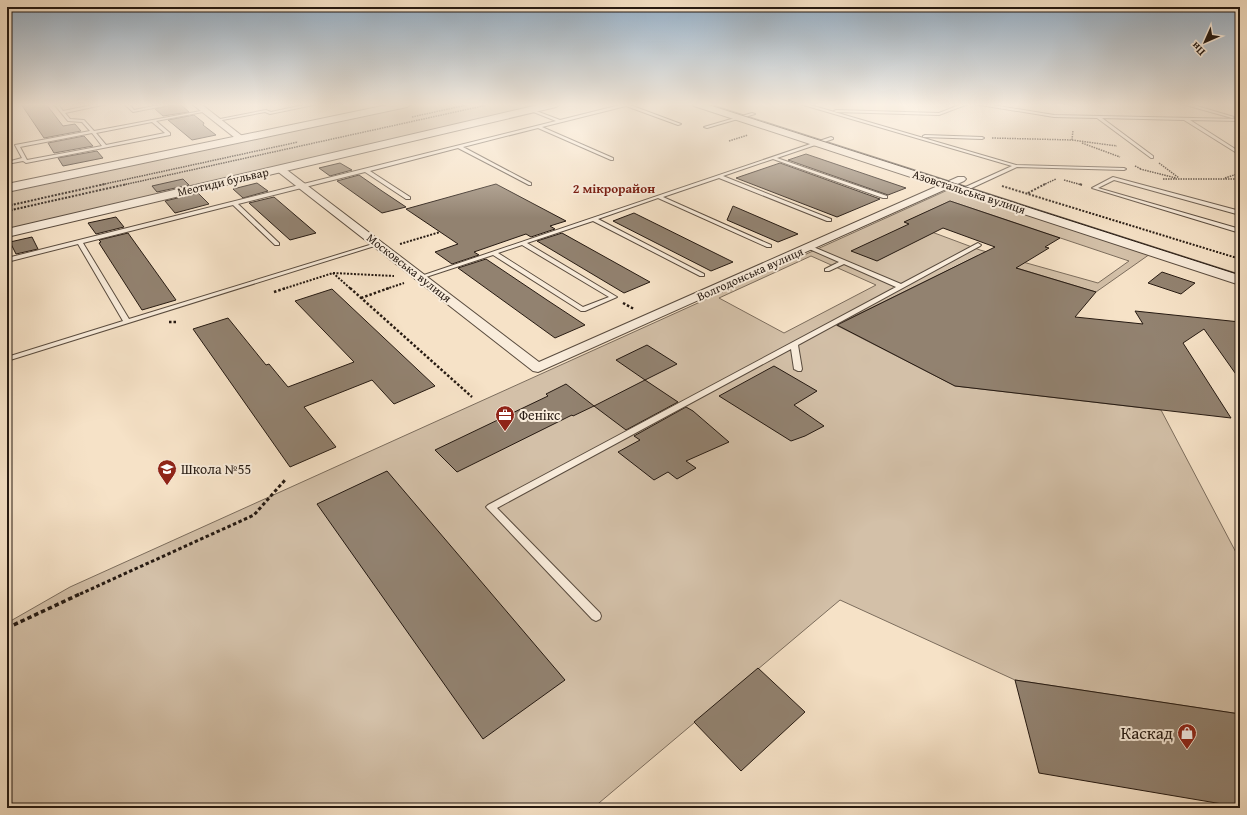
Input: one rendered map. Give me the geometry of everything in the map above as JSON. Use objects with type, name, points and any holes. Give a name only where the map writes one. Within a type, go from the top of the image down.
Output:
[{"type":"street","points":[[7,188],[227,142]]},
{"type":"street","name":"Меотиди бульвар","points":[[7,233],[396,142]]},
{"type":"street","name":"Азовстальська вулиця","points":[[814,142],[948,185],[976,184],[1240,267]]},
{"type":"street","name":"Азовстальська вулиця","points":[[842,142],[962,185],[1240,280]]},
{"type":"street","name":"Московська вулиця","points":[[281,169],[538,368]]},
{"type":"street","name":"Волгодонська вулиця","points":[[538,368],[948,185]]},
{"type":"lane","points":[[24,160],[17,146],[39,142]]},
{"type":"lane","points":[[102,142],[105,146]]},
{"type":"lane","points":[[7,163],[24,160],[26,162],[126,142]]},
{"type":"lane","points":[[7,260],[479,142]]},
{"type":"lane","points":[[572,142],[611,159]]},
{"type":"lane","points":[[933,142],[1016,166],[1124,169]]},
{"type":"lane","points":[[1131,142],[1151,157]]},
{"type":"lane","points":[[1221,142],[1240,154]]},
{"type":"lane","points":[[421,277],[817,143]]},
{"type":"lane","points":[[459,147],[529,184]]},
{"type":"lane","points":[[774,158],[884,197]]},
{"type":"lane","points":[[976,184],[1016,166]]},
{"type":"lane","points":[[366,170],[408,198]]},
{"type":"lane","points":[[719,176],[830,220]]},
{"type":"lane","points":[[1240,214],[1113,178],[1094,188],[1240,230]]},
{"type":"lane","points":[[659,196],[769,246]]},
{"type":"lane","points":[[234,203],[277,244]]},
{"type":"lane","points":[[594,219],[702,275]]},
{"type":"lane","points":[[80,242],[126,322]]},
{"type":"lane","points":[[523,243],[614,297]]},
{"type":"lane","points":[[596,616],[491,507],[978,245]]},
{"type":"lane","points":[[7,359],[126,322],[381,247]]},
{"type":"lane","points":[[809,247],[900,286]]},
{"type":"lane","points":[[494,253],[583,310],[614,297]]},
{"type":"lane","points":[[827,270],[844,262]]},
{"type":"lane","points":[[794,344],[798,369]]},
{"type":"path","points":[[244,142],[250,153],[254,156],[281,169]]},
{"type":"path","points":[[249,142],[270,153],[281,169]]},
{"type":"path","points":[[7,206],[300,142]]},
{"type":"path","points":[[7,211],[319,142]]},
{"type":"path","points":[[1078,142],[1107,151]]},
{"type":"path","points":[[1087,142],[1140,149]]},
{"type":"path","points":[[1141,169],[1180,179],[1151,157]]},
{"type":"path","points":[[199,164],[203,168]]},
{"type":"path","points":[[1222,179],[1240,173]]},
{"type":"path","points":[[141,177],[145,181]]},
{"type":"path","points":[[1028,194],[1058,178]]},
{"type":"path","points":[[998,184],[1240,259]]},
{"type":"path","points":[[381,247],[440,232]]},
{"type":"path","points":[[274,292],[333,273],[421,277]]},
{"type":"path","points":[[333,273],[472,398]]},
{"type":"path","points":[[361,298],[421,277]]},
{"type":"path","points":[[614,297],[649,319]]},
{"type":"path","points":[[7,628],[254,515],[285,480]]},
{"type":"shaded area","points":[[235,142],[384,142],[7,230],[7,190]]},
{"type":"shaded area","points":[[950,189],[1150,254],[1096,292],[977,256],[836,325],[955,386],[1161,410],[1240,560],[1240,714],[1015,680],[840,600],[593,808],[7,808],[7,623],[70,587]],"holes":[[[950,201],[1129,261],[1098,283],[980,250],[905,222]],[[811,256],[876,285],[784,333],[719,298]]]},
{"type":"building","points":[[89,142],[93,146],[54,153],[48,143]]},
{"type":"building","points":[[97,151],[103,158],[63,166],[58,158]]},
{"type":"building","points":[[806,154],[906,188],[888,195],[788,160]]},
{"type":"building","points":[[340,163],[352,170],[330,176],[319,168]]},
{"type":"building","points":[[780,163],[880,199],[837,217],[736,178]]},
{"type":"building","points":[[359,175],[406,207],[382,213],[337,181]]},
{"type":"building","points":[[183,179],[189,185],[157,192],[152,186]]},
{"type":"building","points":[[257,183],[268,191],[243,198],[233,189]]},
{"type":"building","points":[[496,184],[566,221],[550,226],[555,229],[531,237],[526,234],[474,252],[479,255],[452,264],[435,252],[458,244],[406,209]]},
{"type":"building","points":[[198,193],[209,204],[175,213],[165,201]]},
{"type":"building","points":[[274,197],[316,233],[290,240],[249,203]]},
{"type":"building","points":[[950,201],[1060,238],[1045,247],[1049,248],[1016,268],[1096,292],[1075,317],[1143,324],[1135,311],[1240,322],[1240,380],[1204,329],[1183,343],[1231,418],[955,386],[837,325],[995,247],[943,228],[877,261],[851,251],[909,224],[904,222]]},
{"type":"building","points":[[733,206],[798,234],[778,242],[727,220]]},
{"type":"building","points":[[634,213],[733,262],[711,271],[613,221]]},
{"type":"building","points":[[116,217],[124,227],[96,234],[88,223]]},
{"type":"building","points":[[128,233],[176,300],[142,310],[99,243],[101,242],[99,240]]},
{"type":"building","points":[[562,233],[650,282],[624,293],[537,241]]},
{"type":"building","points":[[32,237],[38,249],[16,254],[10,242]]},
{"type":"building","points":[[486,259],[585,325],[555,338],[458,268]]},
{"type":"building","points":[[1162,272],[1195,283],[1181,294],[1148,283]]},
{"type":"building","points":[[332,289],[435,386],[394,404],[372,380],[304,407],[336,447],[290,467],[193,329],[228,318],[266,365],[269,364],[288,387],[354,362],[295,301]]},
{"type":"building","points":[[647,345],[677,364],[645,380],[616,360]]},
{"type":"building","points":[[774,366],[817,391],[794,405],[824,426],[805,436],[791,441],[719,396]]},
{"type":"building","points":[[645,380],[678,402],[626,430],[594,406]]},
{"type":"building","points":[[566,384],[594,406],[573,416],[572,415],[457,472],[435,450],[548,396],[546,394]]},
{"type":"building","points":[[686,407],[693,411],[729,442],[686,461],[696,468],[677,479],[668,472],[654,480],[618,452],[640,440],[634,436]]},
{"type":"building","points":[[387,471],[565,680],[483,739],[317,504]]},
{"type":"building","points":[[758,668],[805,712],[741,771],[694,722]]},
{"type":"building","points":[[1015,680],[1240,714],[1240,807],[1039,773]]},
{"type":"tram line","points":[[826,142],[1240,275]]},
{"type":"place","name":"Фенікс","points":[[505,432]]},
{"type":"place","name":"Школа №55","points":[[167,486]]},
{"type":"place","name":"Каскад","points":[[1187,750]]},
{"type":"district","name":"2 мікрорайон","points":[[614,188]]}]
